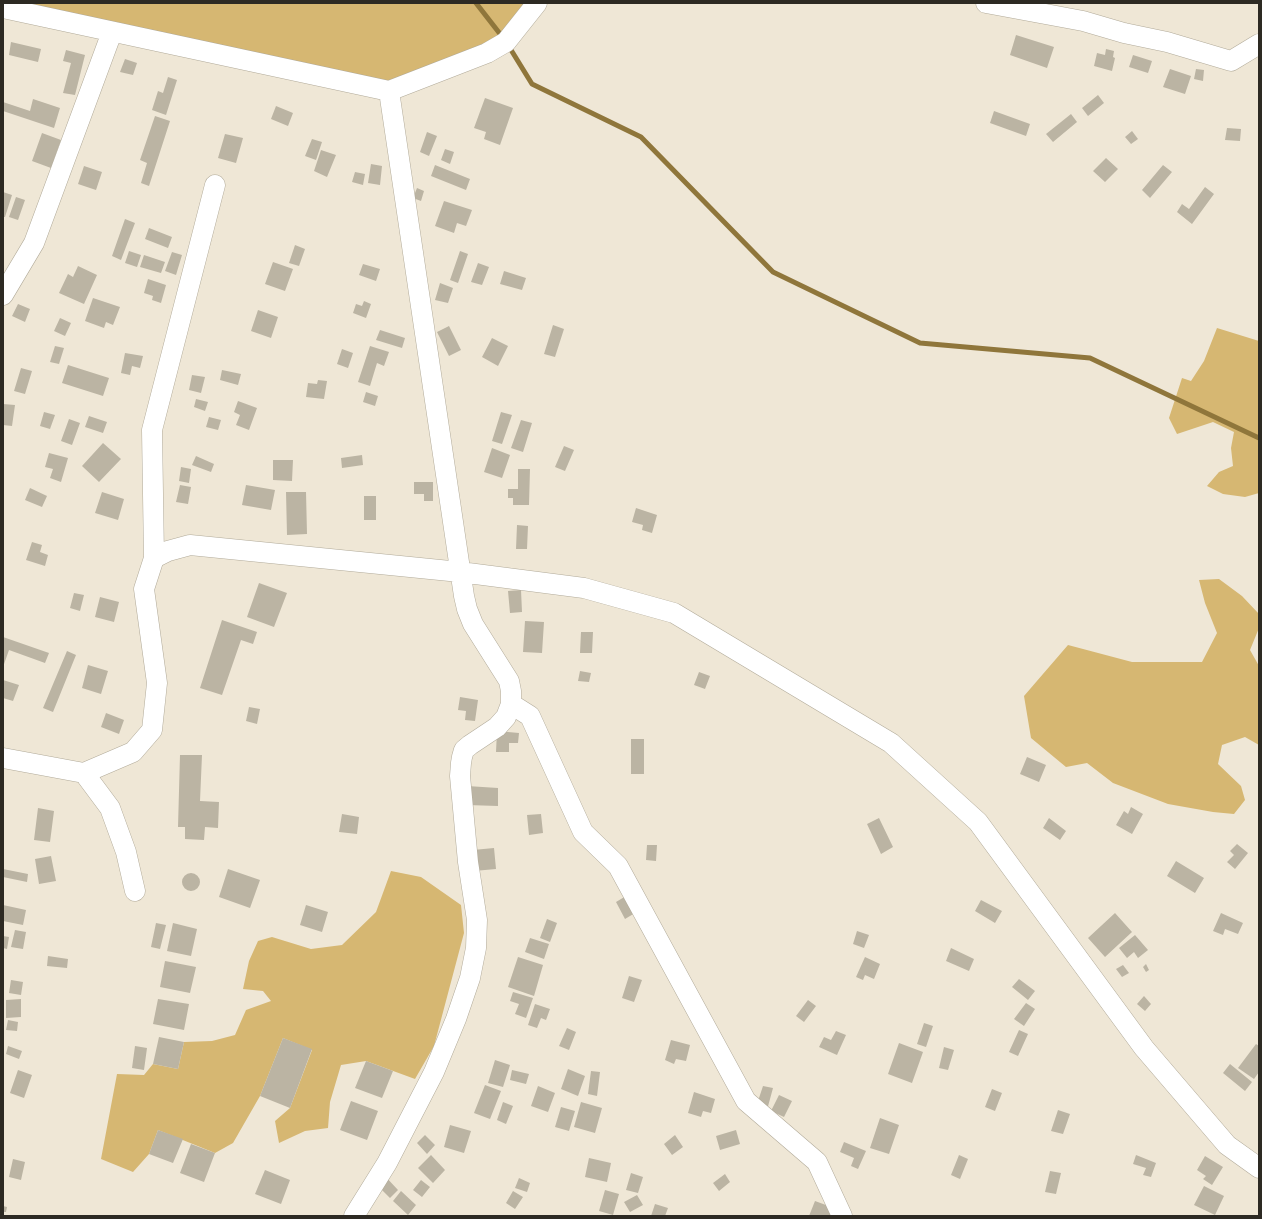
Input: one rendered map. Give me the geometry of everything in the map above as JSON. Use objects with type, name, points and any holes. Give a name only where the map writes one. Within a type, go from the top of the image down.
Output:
[{"type":"street","points":[[3,8],[389,91],[487,53],[506,42],[538,3]]},
{"type":"street","points":[[986,3],[1083,21],[1124,33],[1167,42],[1231,61],[1259,44]]},
{"type":"street","points":[[3,296],[34,242],[112,32]]},
{"type":"street","points":[[354,1216],[387,1163],[434,1072],[456,1019],[470,978],[476,948],[477,920],[468,862],[460,776],[462,757],[464,750],[497,727],[506,717],[511,704],[509,681],[473,624],[467,609],[460,572],[389,91]]},
{"type":"street","points":[[3,758],[84,773],[133,752],[152,730],[157,683],[144,589],[154,558],[152,430],[215,185]]},
{"type":"street","points":[[154,558],[168,551],[190,545],[460,572],[584,588],[674,613],[891,744],[978,822],[1144,1048],[1227,1145],[1259,1168]]},
{"type":"street","points":[[511,704],[530,716],[583,832],[618,866],[746,1101],[817,1162],[842,1216]]},
{"type":"street","points":[[84,773],[110,808],[126,852],[135,891]]},
{"type":"shaded area","points":[[3,3],[537,3],[506,42],[389,91]]},
{"type":"shaded area","points":[[1217,328],[1259,341],[1259,493],[1245,497],[1223,494],[1207,486],[1219,472],[1233,466],[1231,448],[1234,432],[1213,422],[1177,434],[1169,418],[1182,378],[1191,381],[1204,361]]},
{"type":"shaded area","points":[[1219,579],[1242,596],[1259,614],[1259,628],[1250,650],[1259,666],[1259,745],[1245,737],[1222,745],[1218,764],[1241,786],[1245,800],[1234,814],[1168,804],[1113,783],[1087,763],[1066,767],[1031,738],[1024,696],[1068,645],[1132,662],[1202,662],[1217,633],[1205,603],[1199,580]]},
{"type":"shaded area","points":[[391,871],[421,877],[461,905],[464,933],[434,1046],[415,1079],[366,1061],[341,1065],[330,1102],[328,1128],[305,1131],[279,1143],[275,1121],[290,1108],[312,1050],[283,1038],[260,1096],[233,1143],[215,1153],[158,1130],[149,1154],[133,1172],[101,1159],[117,1074],[144,1075],[153,1064],[178,1069],[184,1042],[212,1041],[235,1035],[246,1010],[271,1001],[263,991],[243,989],[249,961],[258,941],[272,937],[311,949],[342,945],[376,912]]},
{"type":"building","points":[[1016,35],[1054,47],[1047,68],[1010,55]]},
{"type":"building","points":[[11,42],[41,49],[38,62],[9,55]]},
{"type":"building","points":[[1106,49],[1114,51],[1113,57],[1115,58],[1112,71],[1094,66],[1097,53],[1105,55]]},
{"type":"building","points":[[66,50],[85,55],[75,95],[63,93],[71,63],[63,61]]},
{"type":"building","points":[[1133,55],[1152,61],[1148,73],[1129,67]]},
{"type":"building","points":[[125,59],[137,63],[133,75],[120,72]]},
{"type":"building","points":[[1170,69],[1191,76],[1185,94],[1163,87]]},
{"type":"building","points":[[1196,69],[1204,70],[1203,81],[1194,79]]},
{"type":"building","points":[[168,77],[177,80],[166,115],[152,110],[158,91],[163,93]]},
{"type":"building","points":[[1098,95],[1104,103],[1088,116],[1082,108]]},
{"type":"building","points":[[485,98],[513,108],[500,145],[484,139],[486,132],[474,128]]},
{"type":"building","points":[[33,99],[60,108],[54,128],[3,111],[3,102],[30,111]]},
{"type":"building","points":[[276,106],[293,113],[288,126],[271,119]]},
{"type":"building","points":[[994,111],[1030,124],[1026,136],[990,123]]},
{"type":"building","points":[[1071,114],[1077,122],[1053,142],[1046,134]]},
{"type":"building","points":[[155,116],[170,121],[149,186],[141,183],[147,163],[140,160]]},
{"type":"building","points":[[1227,128],[1241,129],[1240,141],[1225,140]]},
{"type":"building","points":[[1132,131],[1138,139],[1131,144],[1125,137]]},
{"type":"building","points":[[427,132],[437,136],[429,156],[420,152]]},
{"type":"building","points":[[42,133],[61,140],[51,168],[32,161]]},
{"type":"building","points":[[225,134],[243,138],[236,163],[218,158]]},
{"type":"building","points":[[312,139],[322,142],[316,160],[305,156]]},
{"type":"building","points":[[445,149],[454,152],[450,164],[441,160]]},
{"type":"building","points":[[321,150],[336,155],[327,177],[314,171]]},
{"type":"building","points":[[1106,158],[1118,169],[1105,182],[1093,171]]},
{"type":"building","points":[[371,164],[382,166],[380,185],[368,183]]},
{"type":"building","points":[[435,165],[470,179],[466,190],[431,176]]},
{"type":"building","points":[[1163,165],[1172,172],[1150,198],[1142,190]]},
{"type":"building","points":[[84,166],[102,172],[96,190],[78,184]]},
{"type":"building","points":[[355,172],[365,174],[363,185],[352,182]]},
{"type":"building","points":[[1205,187],[1214,194],[1192,224],[1177,212],[1182,204],[1189,209]]},
{"type":"building","points":[[417,188],[424,191],[421,201],[413,198]]},
{"type":"building","points":[[3,192],[12,195],[5,217],[3,217]]},
{"type":"building","points":[[16,197],[25,200],[18,220],[9,217]]},
{"type":"building","points":[[444,201],[472,210],[466,226],[457,223],[454,233],[435,226]]},
{"type":"building","points":[[125,219],[135,223],[121,260],[112,256]]},
{"type":"building","points":[[149,228],[172,237],[168,248],[145,239]]},
{"type":"building","points":[[295,245],[305,249],[299,266],[289,263]]},
{"type":"building","points":[[129,251],[141,255],[137,267],[125,263]]},
{"type":"building","points":[[460,251],[468,254],[458,283],[450,280]]},
{"type":"building","points":[[172,252],[182,255],[176,275],[165,271]]},
{"type":"building","points":[[144,255],[165,262],[161,273],[140,267]]},
{"type":"building","points":[[273,262],[293,269],[285,291],[265,284]]},
{"type":"building","points":[[478,263],[489,267],[482,285],[471,282]]},
{"type":"building","points":[[363,264],[380,269],[376,281],[359,275]]},
{"type":"building","points":[[78,266],[97,275],[84,304],[59,293],[68,274],[73,277]]},
{"type":"building","points":[[504,271],[526,278],[522,290],[500,284]]},
{"type":"building","points":[[148,279],[166,285],[161,303],[152,300],[153,296],[144,293]]},
{"type":"building","points":[[440,283],[453,288],[448,303],[435,300]]},
{"type":"building","points":[[93,298],[120,307],[113,325],[106,322],[104,328],[85,321]]},
{"type":"building","points":[[364,301],[371,304],[366,318],[353,313],[356,304],[362,306]]},
{"type":"building","points":[[18,304],[30,309],[25,322],[12,316]]},
{"type":"building","points":[[258,310],[278,317],[271,338],[251,331]]},
{"type":"building","points":[[60,318],[71,323],[65,336],[54,331]]},
{"type":"building","points":[[553,325],[564,329],[555,357],[544,354]]},
{"type":"building","points":[[449,326],[461,350],[449,356],[437,332]]},
{"type":"building","points":[[380,330],[405,338],[402,348],[376,340]]},
{"type":"building","points":[[492,338],[508,346],[498,366],[482,357]]},
{"type":"building","points":[[55,346],[64,348],[59,364],[50,362]]},
{"type":"building","points":[[370,346],[389,352],[384,366],[377,363],[370,386],[358,382]]},
{"type":"building","points":[[342,349],[353,353],[348,368],[337,364]]},
{"type":"building","points":[[125,353],[143,356],[140,368],[132,366],[130,375],[121,373]]},
{"type":"building","points":[[68,365],[109,378],[103,396],[62,383]]},
{"type":"building","points":[[21,368],[32,371],[25,394],[14,391]]},
{"type":"building","points":[[222,370],[241,374],[238,385],[220,380]]},
{"type":"building","points":[[192,375],[205,377],[201,393],[189,390]]},
{"type":"building","points":[[318,380],[327,381],[324,399],[306,397],[308,383],[317,384]]},
{"type":"building","points":[[366,392],[378,396],[375,406],[363,402]]},
{"type":"building","points":[[196,399],[208,402],[205,411],[194,407]]},
{"type":"building","points":[[238,401],[257,408],[249,430],[236,425],[240,415],[234,412]]},
{"type":"building","points":[[3,404],[15,405],[12,426],[3,425]]},
{"type":"building","points":[[44,412],[55,415],[50,429],[40,426]]},
{"type":"building","points":[[501,412],[512,415],[502,444],[492,441]]},
{"type":"building","points":[[89,416],[107,422],[103,433],[85,427]]},
{"type":"building","points":[[209,417],[221,420],[218,430],[206,427]]},
{"type":"building","points":[[69,419],[80,423],[72,445],[61,441]]},
{"type":"building","points":[[521,420],[532,423],[523,452],[511,448]]},
{"type":"building","points":[[103,443],[121,459],[99,482],[82,466]]},
{"type":"building","points":[[564,446],[574,450],[565,471],[555,467]]},
{"type":"building","points":[[492,448],[510,455],[502,478],[484,472]]},
{"type":"building","points":[[49,453],[68,458],[61,482],[50,478],[53,469],[45,467]]},
{"type":"building","points":[[362,455],[363,465],[342,468],[341,458]]},
{"type":"building","points":[[196,456],[214,464],[211,472],[192,465]]},
{"type":"building","points":[[273,460],[293,460],[292,481],[273,480]]},
{"type":"building","points":[[181,467],[191,469],[189,483],[179,481]]},
{"type":"building","points":[[518,469],[530,469],[529,505],[513,505],[513,498],[508,498],[508,489],[518,489]]},
{"type":"building","points":[[414,482],[433,482],[433,501],[424,501],[424,494],[414,494]]},
{"type":"building","points":[[180,485],[191,487],[188,504],[176,502]]},
{"type":"building","points":[[246,485],[275,490],[271,510],[242,505]]},
{"type":"building","points":[[30,488],[47,496],[42,507],[25,500]]},
{"type":"building","points":[[102,492],[124,499],[118,520],[95,513]]},
{"type":"building","points":[[286,492],[306,492],[307,534],[287,535]]},
{"type":"building","points":[[364,496],[376,496],[376,520],[364,520]]},
{"type":"building","points":[[636,508],[657,515],[652,533],[642,530],[643,525],[632,522]]},
{"type":"building","points":[[517,525],[528,526],[527,549],[516,549]]},
{"type":"building","points":[[32,542],[42,545],[40,552],[48,555],[45,566],[26,560]]},
{"type":"building","points":[[259,583],[287,593],[274,627],[247,617]]},
{"type":"building","points":[[521,590],[522,612],[510,613],[508,591]]},
{"type":"building","points":[[74,593],[84,595],[80,611],[70,608]]},
{"type":"building","points":[[100,597],[119,602],[114,622],[95,617]]},
{"type":"building","points":[[222,620],[257,632],[253,644],[241,640],[222,695],[200,688]]},
{"type":"building","points":[[525,621],[544,622],[542,653],[523,652]]},
{"type":"building","points":[[581,632],[593,632],[592,653],[580,653]]},
{"type":"building","points":[[3,637],[49,653],[45,663],[9,650],[3,667]]},
{"type":"building","points":[[67,651],[76,655],[53,712],[43,708]]},
{"type":"building","points":[[88,665],[108,671],[101,694],[82,688]]},
{"type":"building","points":[[580,671],[591,673],[589,682],[578,681]]},
{"type":"building","points":[[699,672],[710,676],[705,689],[694,685]]},
{"type":"building","points":[[3,680],[19,685],[13,701],[3,698]]},
{"type":"building","points":[[460,697],[478,700],[475,721],[465,720],[466,711],[458,710]]},
{"type":"building","points":[[249,707],[260,709],[257,724],[246,721]]},
{"type":"building","points":[[106,713],[124,720],[119,734],[101,727]]},
{"type":"building","points":[[497,731],[519,733],[518,743],[509,743],[509,752],[496,752]]},
{"type":"building","points":[[631,739],[644,739],[644,774],[631,774]]},
{"type":"building","points":[[180,755],[202,755],[200,801],[219,802],[218,828],[205,827],[204,840],[185,839],[185,827],[178,827]]},
{"type":"building","points":[[1027,757],[1046,765],[1039,782],[1020,774]]},
{"type":"building","points":[[467,786],[498,788],[498,806],[467,805]]},
{"type":"building","points":[[1131,807],[1143,814],[1132,834],[1116,825],[1124,811],[1128,814]]},
{"type":"building","points":[[38,808],[54,811],[50,842],[34,840]]},
{"type":"building","points":[[342,814],[359,817],[357,834],[339,832]]},
{"type":"building","points":[[541,814],[543,833],[529,835],[527,815]]},
{"type":"building","points":[[879,818],[893,847],[881,854],[867,824]]},
{"type":"building","points":[[1049,818],[1066,831],[1060,840],[1043,828]]},
{"type":"building","points":[[1237,844],[1248,853],[1235,869],[1227,862],[1234,855],[1230,851]]},
{"type":"building","points":[[647,845],[657,845],[656,861],[646,860]]},
{"type":"building","points":[[494,848],[496,869],[474,871],[473,850]]},
{"type":"building","points":[[51,856],[56,881],[39,884],[35,859]]},
{"type":"building","points":[[1176,861],[1204,878],[1195,893],[1167,876]]},
{"type":"building","points":[[3,869],[28,874],[27,882],[3,877]]},
{"type":"building","points":[[228,869],[260,880],[250,908],[219,897]]},
{"type":"building","points":[[191,873],[197,876],[200,882],[197,888],[191,891],[185,888],[182,882],[185,876]]},
{"type":"building","points":[[626,896],[635,913],[625,919],[616,902]]},
{"type":"building","points":[[981,900],[1002,911],[995,923],[975,911]]},
{"type":"building","points":[[3,905],[26,910],[23,925],[3,921]]},
{"type":"building","points":[[306,905],[328,912],[322,932],[300,925]]},
{"type":"building","points":[[1115,913],[1132,932],[1105,957],[1088,938]]},
{"type":"building","points":[[1221,913],[1243,923],[1238,934],[1225,929],[1223,935],[1213,931]]},
{"type":"building","points":[[547,919],[557,923],[550,942],[540,938]]},
{"type":"building","points":[[156,923],[166,925],[160,949],[151,947]]},
{"type":"building","points":[[173,923],[197,929],[191,956],[167,951]]},
{"type":"building","points":[[15,930],[26,932],[23,949],[11,947]]},
{"type":"building","points":[[857,931],[869,935],[864,948],[853,944]]},
{"type":"building","points":[[1135,935],[1148,950],[1138,958],[1134,952],[1127,958],[1119,948]]},
{"type":"building","points":[[3,936],[9,937],[7,949],[3,948]]},
{"type":"building","points":[[530,938],[549,944],[544,959],[525,952]]},
{"type":"building","points":[[951,948],[974,959],[969,971],[946,961]]},
{"type":"building","points":[[48,956],[68,959],[67,968],[47,966]]},
{"type":"building","points":[[518,957],[543,965],[534,996],[508,987]]},
{"type":"building","points":[[865,957],[880,964],[874,979],[865,975],[863,980],[856,977]]},
{"type":"building","points":[[165,961],[196,967],[190,993],[160,987]]},
{"type":"building","points":[[1146,964],[1149,970],[1146,972],[1143,967]]},
{"type":"building","points":[[1123,965],[1129,973],[1122,977],[1116,969]]},
{"type":"building","points":[[629,976],[642,980],[634,1002],[622,998]]},
{"type":"building","points":[[1019,979],[1035,991],[1028,1000],[1012,987]]},
{"type":"building","points":[[11,980],[23,982],[21,995],[9,993]]},
{"type":"building","points":[[513,992],[533,998],[526,1018],[515,1014],[519,1004],[510,1001]]},
{"type":"building","points":[[1144,996],[1151,1004],[1145,1011],[1137,1004]]},
{"type":"building","points":[[21,999],[21,1017],[6,1018],[6,1000]]},
{"type":"building","points":[[158,999],[189,1004],[184,1030],[153,1024]]},
{"type":"building","points":[[808,1000],[816,1006],[804,1022],[796,1016]]},
{"type":"building","points":[[1026,1003],[1035,1009],[1024,1026],[1014,1019]]},
{"type":"building","points":[[535,1004],[550,1009],[546,1020],[541,1018],[537,1028],[528,1025]]},
{"type":"building","points":[[8,1020],[18,1022],[17,1031],[6,1030]]},
{"type":"building","points":[[924,1023],[933,1026],[926,1047],[917,1044]]},
{"type":"building","points":[[567,1028],[576,1032],[569,1050],[559,1046]]},
{"type":"building","points":[[1019,1030],[1028,1034],[1018,1056],[1009,1052]]},
{"type":"building","points":[[836,1031],[846,1035],[837,1055],[819,1047],[824,1037],[831,1040]]},
{"type":"building","points":[[159,1037],[184,1042],[178,1069],[153,1064]]},
{"type":"building","points":[[283,1038],[312,1049],[290,1108],[260,1096]]},
{"type":"building","points":[[671,1040],[690,1045],[686,1061],[676,1059],[674,1064],[665,1060]]},
{"type":"building","points":[[899,1043],[923,1052],[912,1083],[888,1074]]},
{"type":"building","points":[[1256,1044],[1259,1046],[1259,1072],[1254,1079],[1238,1068]]},
{"type":"building","points":[[8,1046],[22,1051],[19,1059],[6,1054]]},
{"type":"building","points":[[135,1046],[147,1048],[144,1070],[132,1068]]},
{"type":"building","points":[[944,1047],[954,1050],[948,1070],[939,1068]]},
{"type":"building","points":[[495,1060],[510,1065],[503,1087],[488,1083]]},
{"type":"building","points":[[366,1061],[393,1071],[382,1098],[355,1088]]},
{"type":"building","points":[[1230,1064],[1252,1082],[1245,1091],[1223,1073]]},
{"type":"building","points":[[568,1069],[585,1076],[578,1096],[561,1089]]},
{"type":"building","points":[[18,1070],[32,1075],[24,1098],[10,1093]]},
{"type":"building","points":[[512,1070],[529,1074],[526,1084],[510,1080]]},
{"type":"building","points":[[591,1071],[600,1072],[597,1096],[588,1094]]},
{"type":"building","points":[[485,1085],[501,1091],[490,1119],[474,1113]]},
{"type":"building","points":[[538,1086],[555,1093],[548,1112],[531,1106]]},
{"type":"building","points":[[763,1086],[773,1088],[767,1110],[756,1107]]},
{"type":"building","points":[[992,1089],[1002,1093],[995,1111],[985,1107]]},
{"type":"building","points":[[694,1092],[715,1099],[711,1113],[703,1111],[701,1117],[688,1113]]},
{"type":"building","points":[[779,1095],[792,1101],[784,1117],[771,1111]]},
{"type":"building","points":[[351,1101],[378,1111],[367,1140],[340,1130]]},
{"type":"building","points":[[503,1102],[513,1106],[506,1124],[497,1120]]},
{"type":"building","points":[[581,1102],[602,1108],[595,1133],[574,1127]]},
{"type":"building","points":[[561,1107],[575,1111],[569,1131],[555,1127]]},
{"type":"building","points":[[1058,1110],[1070,1114],[1063,1134],[1051,1131]]},
{"type":"building","points":[[880,1118],[899,1125],[889,1154],[870,1148]]},
{"type":"building","points":[[450,1125],[471,1131],[464,1153],[444,1147]]},
{"type":"building","points":[[158,1130],[183,1139],[173,1163],[149,1154]]},
{"type":"building","points":[[736,1130],[740,1144],[720,1150],[716,1136]]},
{"type":"building","points":[[425,1135],[435,1145],[427,1154],[417,1143]]},
{"type":"building","points":[[675,1135],[683,1147],[672,1155],[664,1144]]},
{"type":"building","points":[[844,1142],[866,1151],[858,1169],[851,1166],[854,1158],[840,1152]]},
{"type":"building","points":[[191,1144],[215,1153],[204,1182],[180,1173]]},
{"type":"building","points":[[431,1155],[445,1170],[433,1183],[418,1168]]},
{"type":"building","points":[[959,1155],[968,1159],[960,1179],[951,1175]]},
{"type":"building","points":[[1136,1155],[1156,1163],[1151,1177],[1143,1175],[1146,1168],[1133,1164]]},
{"type":"building","points":[[1205,1156],[1223,1167],[1212,1185],[1203,1179],[1206,1176],[1197,1170]]},
{"type":"building","points":[[589,1158],[611,1163],[607,1182],[585,1177]]},
{"type":"building","points":[[13,1159],[25,1162],[21,1180],[9,1177]]},
{"type":"building","points":[[265,1170],[290,1180],[281,1204],[255,1194]]},
{"type":"building","points":[[1050,1171],[1061,1173],[1056,1194],[1045,1192]]},
{"type":"building","points":[[631,1173],[643,1177],[638,1193],[626,1190]]},
{"type":"building","points":[[725,1174],[730,1182],[719,1191],[713,1183]]},
{"type":"building","points":[[384,1175],[398,1190],[390,1198],[375,1183]]},
{"type":"building","points":[[519,1178],[530,1183],[527,1192],[515,1188]]},
{"type":"building","points":[[421,1180],[430,1187],[422,1197],[413,1190]]},
{"type":"building","points":[[1204,1186],[1224,1196],[1215,1215],[1194,1205]]},
{"type":"building","points":[[605,1190],[619,1194],[613,1215],[599,1211]]},
{"type":"building","points":[[401,1191],[416,1205],[408,1215],[393,1201]]},
{"type":"building","points":[[513,1191],[523,1197],[515,1209],[506,1203]]},
{"type":"building","points":[[637,1195],[643,1205],[630,1212],[624,1202]]},
{"type":"building","points":[[815,1201],[834,1208],[830,1216],[809,1216]]},
{"type":"building","points":[[655,1204],[668,1208],[665,1216],[651,1216]]},
{"type":"building","points":[[3,1206],[7,1207],[6,1212],[3,1212]]},
{"type":"waterway","points":[[476,3],[504,39]]},
{"type":"waterway","points":[[508,45],[532,84],[641,137],[773,272],[920,343],[1090,358],[1259,438]]}]
